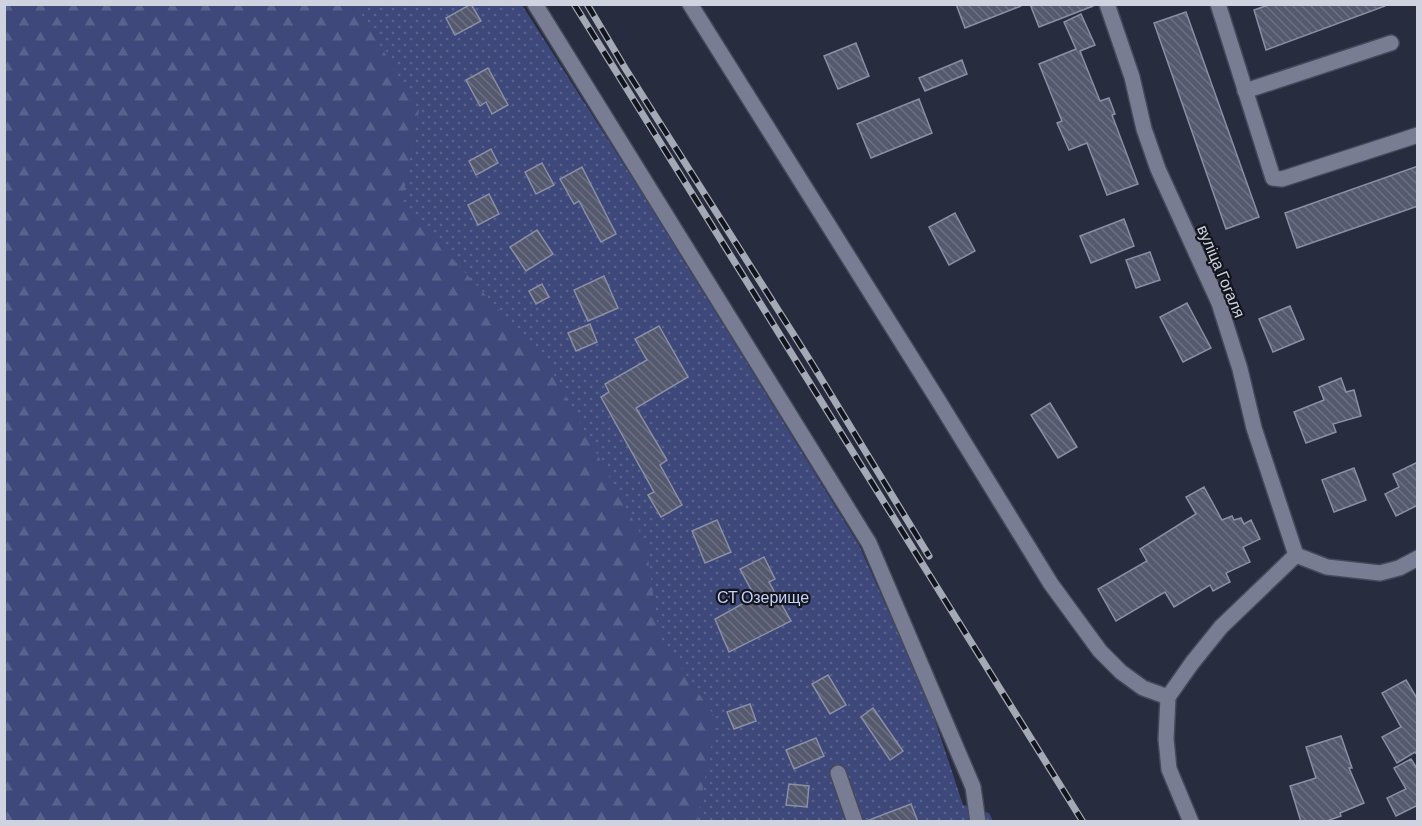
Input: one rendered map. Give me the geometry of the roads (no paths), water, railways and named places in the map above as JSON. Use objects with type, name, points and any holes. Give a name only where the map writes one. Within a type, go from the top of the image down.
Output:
[{"type":"street","points":[[535,4],[869,543],[973,787],[978,819]]},
{"type":"street","points":[[690,4],[1051,584],[1100,651],[1120,672],[1143,688],[1168,697]]},
{"type":"street","name":"вуліца Гогаля","points":[[1107,4],[1132,77],[1144,129],[1158,169],[1219,303],[1240,369],[1254,428],[1296,555]]},
{"type":"street","points":[[1218,4],[1273,178],[1282,179],[1326,166],[1418,135]]},
{"type":"street","points":[[1245,91],[1391,43]]},
{"type":"street","points":[[1191,822],[1169,769],[1166,739],[1168,697],[1221,627],[1296,555],[1327,567],[1380,573],[1399,568],[1418,558]]},
{"type":"street","points":[[838,773],[855,822]]},
{"type":"railway","points":[[574,4],[1083,822]]},
{"type":"railway","points":[[587,4],[811,362],[929,556]]},
{"type":"park label","name":"СТ Озерище","points":[[763,596]]}]
